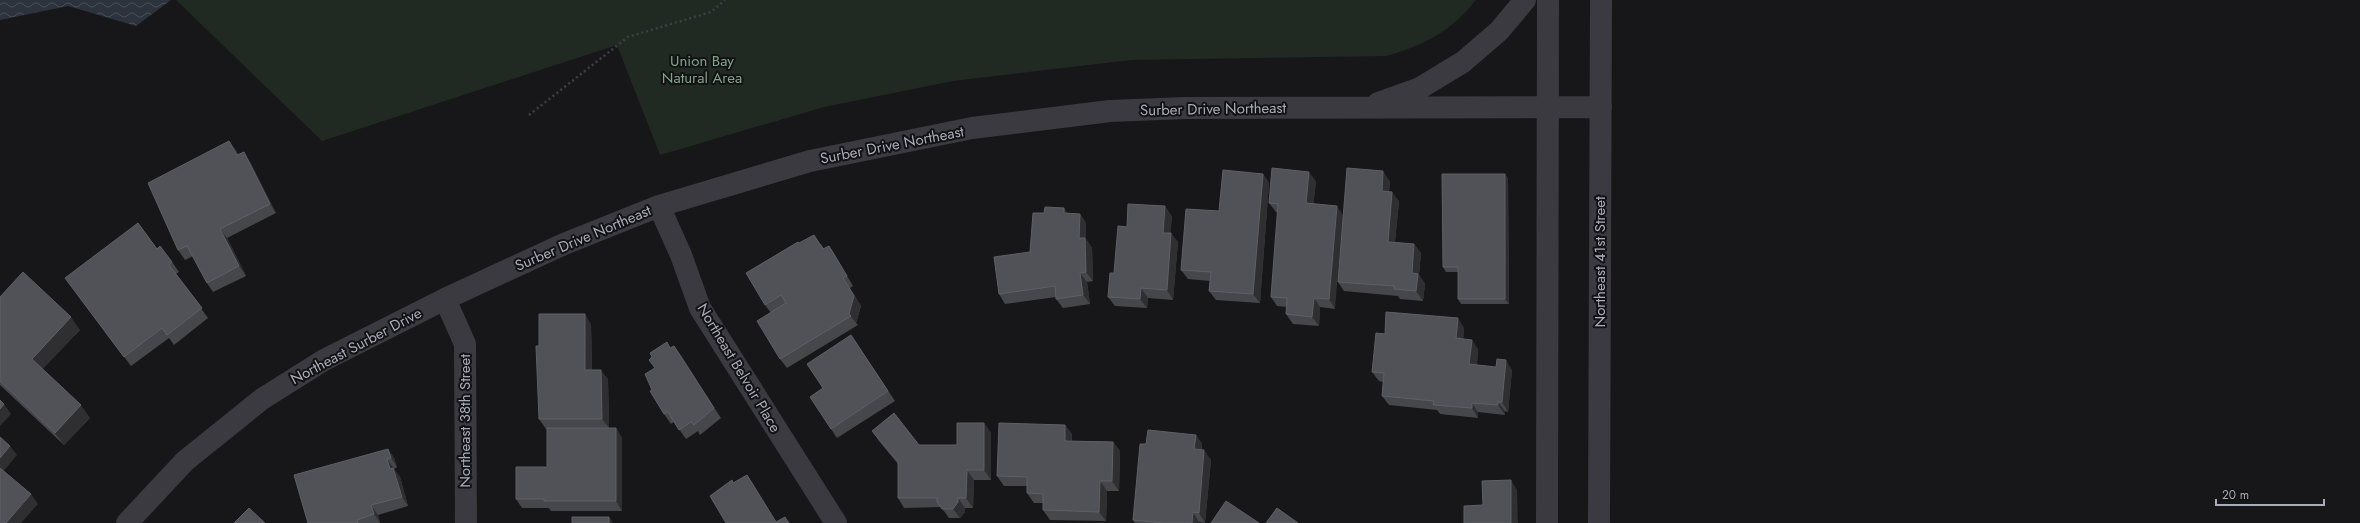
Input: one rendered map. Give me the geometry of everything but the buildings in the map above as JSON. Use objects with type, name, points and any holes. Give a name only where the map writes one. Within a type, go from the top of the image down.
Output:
[{"type":"street","name":"Surber Drive Northeast","points":[[1364,108],[1420,88],[1463,62],[1499,31],[1525,0]]},
{"type":"street","points":[[1547,523],[1548,0]]},
{"type":"street","name":"Northeast 41st Street","points":[[1599,523],[1601,0]]},
{"type":"street","name":"Surber Drive Northeast","points":[[445,299],[564,244],[659,206],[810,161],[972,128],[1125,111],[1185,108],[1601,107]]},
{"type":"street","name":"Northeast Belvoir Place","points":[[659,206],[681,255],[700,308],[836,523]]},
{"type":"street","name":"Northeast Surber Drive","points":[[126,523],[185,460],[262,399],[324,360],[445,299]]},
{"type":"street","name":"Northeast 38th Street","points":[[445,299],[465,344],[466,523]]},
{"type":"path","points":[[529,115],[628,37],[711,12],[725,0]]},
{"type":"green space","name":"Union Bay Natural Area","points":[[176,0],[1476,0],[1456,21],[1436,36],[1413,47],[1386,56],[1131,60],[953,81],[824,107],[660,155],[617,45],[322,141]]},
{"type":"water","points":[[0,0],[171,0],[136,26],[68,6],[0,20]]}]
